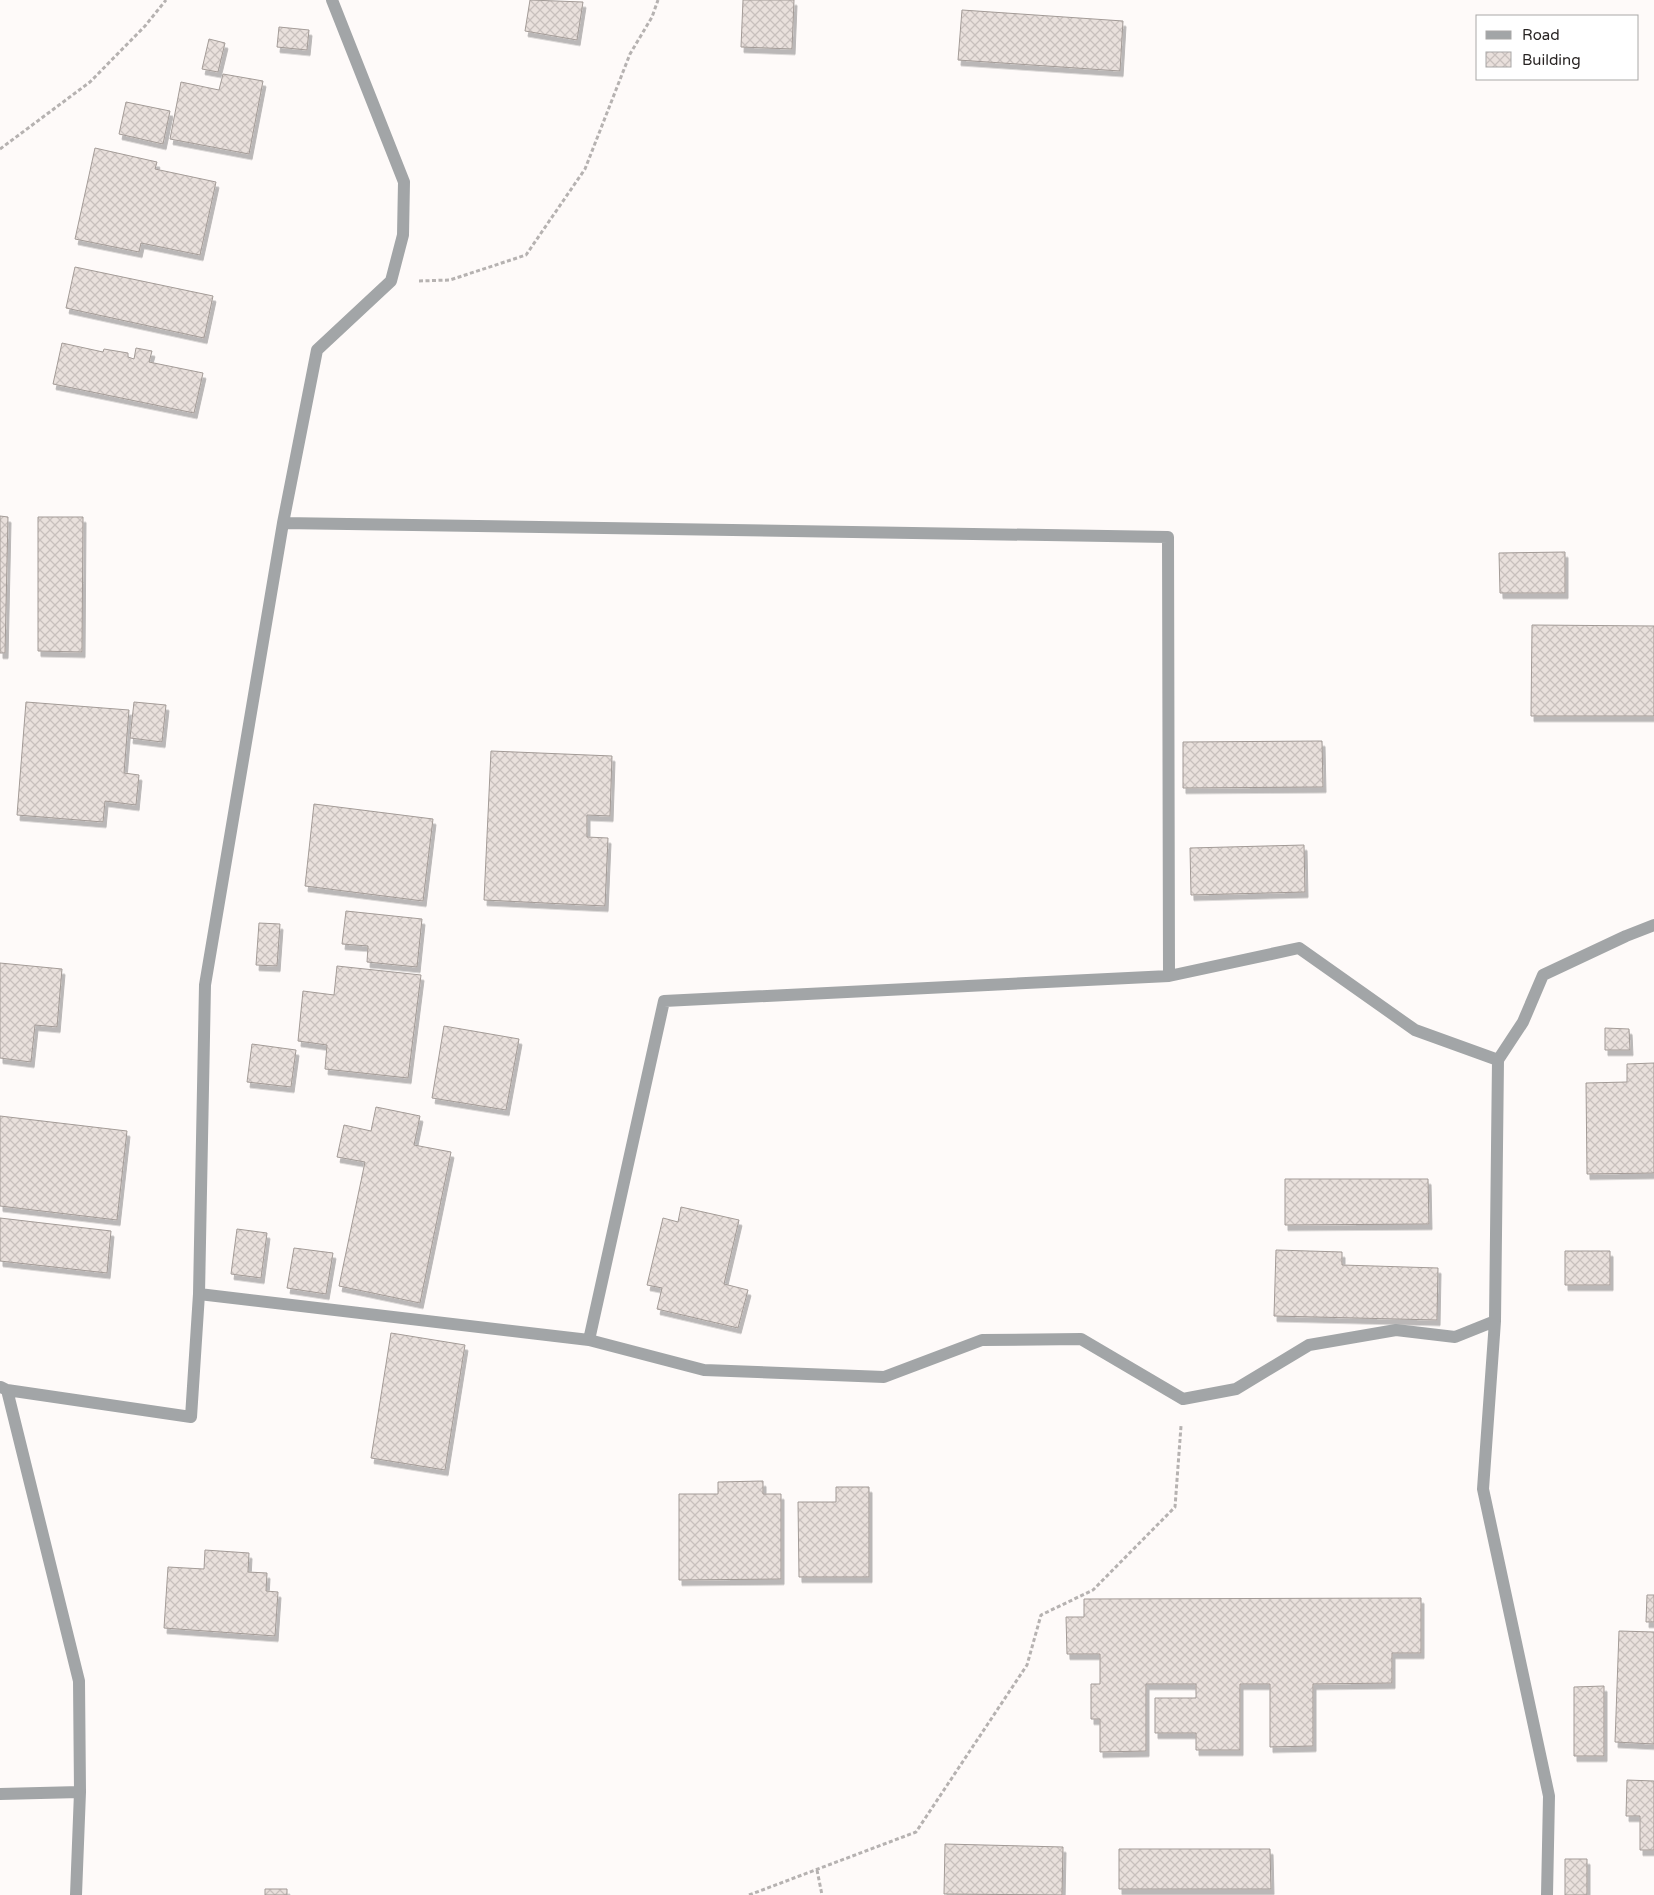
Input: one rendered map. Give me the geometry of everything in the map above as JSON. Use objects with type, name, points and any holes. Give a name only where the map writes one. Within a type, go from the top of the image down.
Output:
[{"type":"street","points":[[76,1895],[80,1792],[79,1681],[3,1388],[191,1417],[200,1294],[204,985],[283,523],[317,350],[391,281],[403,235],[404,182],[332,0]]},
{"type":"street","points":[[283,523],[1168,537],[1169,976]]},
{"type":"street","points":[[1547,1895],[1550,1796],[1483,1488],[1495,1321],[1498,1060],[1523,1022],[1544,975],[1626,936],[1654,925]]},
{"type":"street","points":[[589,1340],[664,1001],[1169,976],[1299,948],[1415,1030],[1498,1060]]},
{"type":"street","points":[[200,1294],[589,1340],[704,1370],[884,1377],[982,1340],[1081,1340],[1183,1399],[1236,1390],[1309,1345],[1396,1330],[1455,1337],[1495,1321]]},
{"type":"street","points":[[0,1794],[80,1792]]},
{"type":"path","points":[[0,149],[90,82],[145,26],[166,0]]},
{"type":"path","points":[[391,281],[450,280],[526,255],[585,169],[630,54],[652,17],[658,0]]},
{"type":"path","points":[[749,1895],[916,1832],[1028,1665],[1041,1615],[1093,1590],[1175,1507],[1183,1399]]},
{"type":"path","points":[[817,1870],[822,1895]]},
{"type":"building","points":[[530,0],[583,2],[577,40],[525,31]]},
{"type":"building","points":[[743,0],[794,0],[792,49],[741,47]]},
{"type":"building","points":[[962,10],[1123,21],[1120,71],[958,60]]},
{"type":"building","points":[[279,27],[309,30],[307,50],[277,47]]},
{"type":"building","points":[[209,39],[225,43],[218,72],[202,69]]},
{"type":"building","points":[[223,74],[263,81],[249,154],[170,139],[181,82],[219,90]]},
{"type":"building","points":[[126,102],[170,111],[163,144],[119,134]]},
{"type":"building","points":[[95,148],[157,162],[155,169],[216,182],[200,255],[141,243],[139,252],[75,239]]},
{"type":"building","points":[[75,267],[213,296],[204,338],[66,308]]},
{"type":"building","points":[[62,343],[103,352],[104,349],[128,353],[128,357],[134,359],[136,348],[152,351],[149,362],[203,373],[194,413],[53,384]]},
{"type":"building","points":[[0,516],[8,517],[5,653],[0,653]]},
{"type":"building","points":[[38,517],[83,517],[82,652],[38,651]]},
{"type":"building","points":[[1565,552],[1565,593],[1500,593],[1499,553]]},
{"type":"building","points":[[1532,625],[1654,626],[1654,716],[1531,716]]},
{"type":"building","points":[[26,702],[129,710],[124,773],[139,775],[136,805],[105,801],[103,822],[17,815]]},
{"type":"building","points":[[134,702],[166,705],[162,742],[130,738]]},
{"type":"building","points":[[1322,741],[1323,787],[1183,788],[1183,742]]},
{"type":"building","points":[[491,751],[612,756],[610,816],[587,815],[587,837],[608,838],[605,906],[484,900]]},
{"type":"building","points":[[314,804],[433,819],[423,901],[305,886]]},
{"type":"building","points":[[1304,845],[1305,892],[1191,895],[1190,848]]},
{"type":"building","points":[[346,911],[422,919],[417,967],[367,962],[368,946],[342,944]]},
{"type":"building","points":[[259,923],[280,924],[277,966],[256,965]]},
{"type":"building","points":[[0,963],[62,969],[57,1027],[35,1025],[31,1062],[0,1058]]},
{"type":"building","points":[[337,966],[421,975],[408,1078],[325,1069],[327,1045],[298,1041],[303,991],[334,995]]},
{"type":"building","points":[[444,1026],[519,1039],[506,1110],[432,1098]]},
{"type":"building","points":[[1605,1028],[1629,1029],[1630,1050],[1605,1050]]},
{"type":"building","points":[[252,1044],[296,1050],[291,1087],[247,1082]]},
{"type":"building","points":[[1654,1063],[1654,1173],[1587,1174],[1586,1083],[1627,1082],[1627,1064]]},
{"type":"building","points":[[376,1107],[420,1116],[414,1145],[451,1152],[420,1303],[339,1286],[365,1162],[337,1157],[344,1125],[371,1131]]},
{"type":"building","points":[[0,1116],[127,1131],[117,1220],[0,1206]]},
{"type":"building","points":[[1285,1179],[1428,1179],[1429,1224],[1285,1225]]},
{"type":"building","points":[[681,1207],[739,1220],[724,1284],[748,1290],[738,1328],[657,1309],[662,1288],[647,1285],[663,1218],[678,1222]]},
{"type":"building","points":[[0,1218],[111,1231],[107,1273],[0,1261]]},
{"type":"building","points":[[237,1229],[267,1233],[261,1278],[231,1274]]},
{"type":"building","points":[[294,1248],[333,1253],[326,1294],[287,1288]]},
{"type":"building","points":[[1276,1250],[1342,1252],[1342,1265],[1438,1268],[1437,1320],[1274,1316]]},
{"type":"building","points":[[1565,1251],[1610,1251],[1610,1285],[1565,1285]]},
{"type":"building","points":[[391,1333],[465,1345],[445,1470],[371,1458]]},
{"type":"building","points":[[763,1481],[763,1494],[781,1494],[781,1579],[679,1580],[679,1494],[718,1494],[718,1482]]},
{"type":"building","points":[[836,1487],[869,1487],[869,1577],[799,1577],[798,1502],[836,1502]]},
{"type":"building","points":[[205,1550],[249,1553],[248,1572],[267,1573],[266,1591],[278,1592],[275,1636],[164,1628],[168,1567],[204,1569]]},
{"type":"building","points":[[1647,1595],[1654,1595],[1654,1622],[1646,1622]]},
{"type":"building","points":[[1421,1598],[1421,1653],[1392,1653],[1392,1683],[1313,1684],[1313,1746],[1270,1747],[1270,1684],[1240,1684],[1240,1750],[1196,1750],[1196,1733],[1155,1733],[1155,1698],[1196,1698],[1196,1684],[1146,1684],[1146,1751],[1100,1752],[1100,1719],[1091,1719],[1091,1684],[1100,1684],[1100,1654],[1067,1654],[1066,1617],[1084,1617],[1084,1599]]},
{"type":"building","points":[[1619,1631],[1654,1632],[1654,1744],[1615,1742]]},
{"type":"building","points":[[1604,1686],[1604,1756],[1574,1756],[1574,1687]]},
{"type":"building","points":[[1627,1780],[1654,1781],[1654,1850],[1640,1850],[1640,1816],[1626,1816]]},
{"type":"building","points":[[945,1844],[1063,1847],[1062,1895],[944,1894]]},
{"type":"building","points":[[1119,1849],[1270,1849],[1271,1889],[1119,1889]]},
{"type":"building","points":[[1565,1859],[1587,1859],[1587,1895],[1565,1895]]},
{"type":"building","points":[[265,1889],[287,1889],[287,1895],[265,1895]]}]
